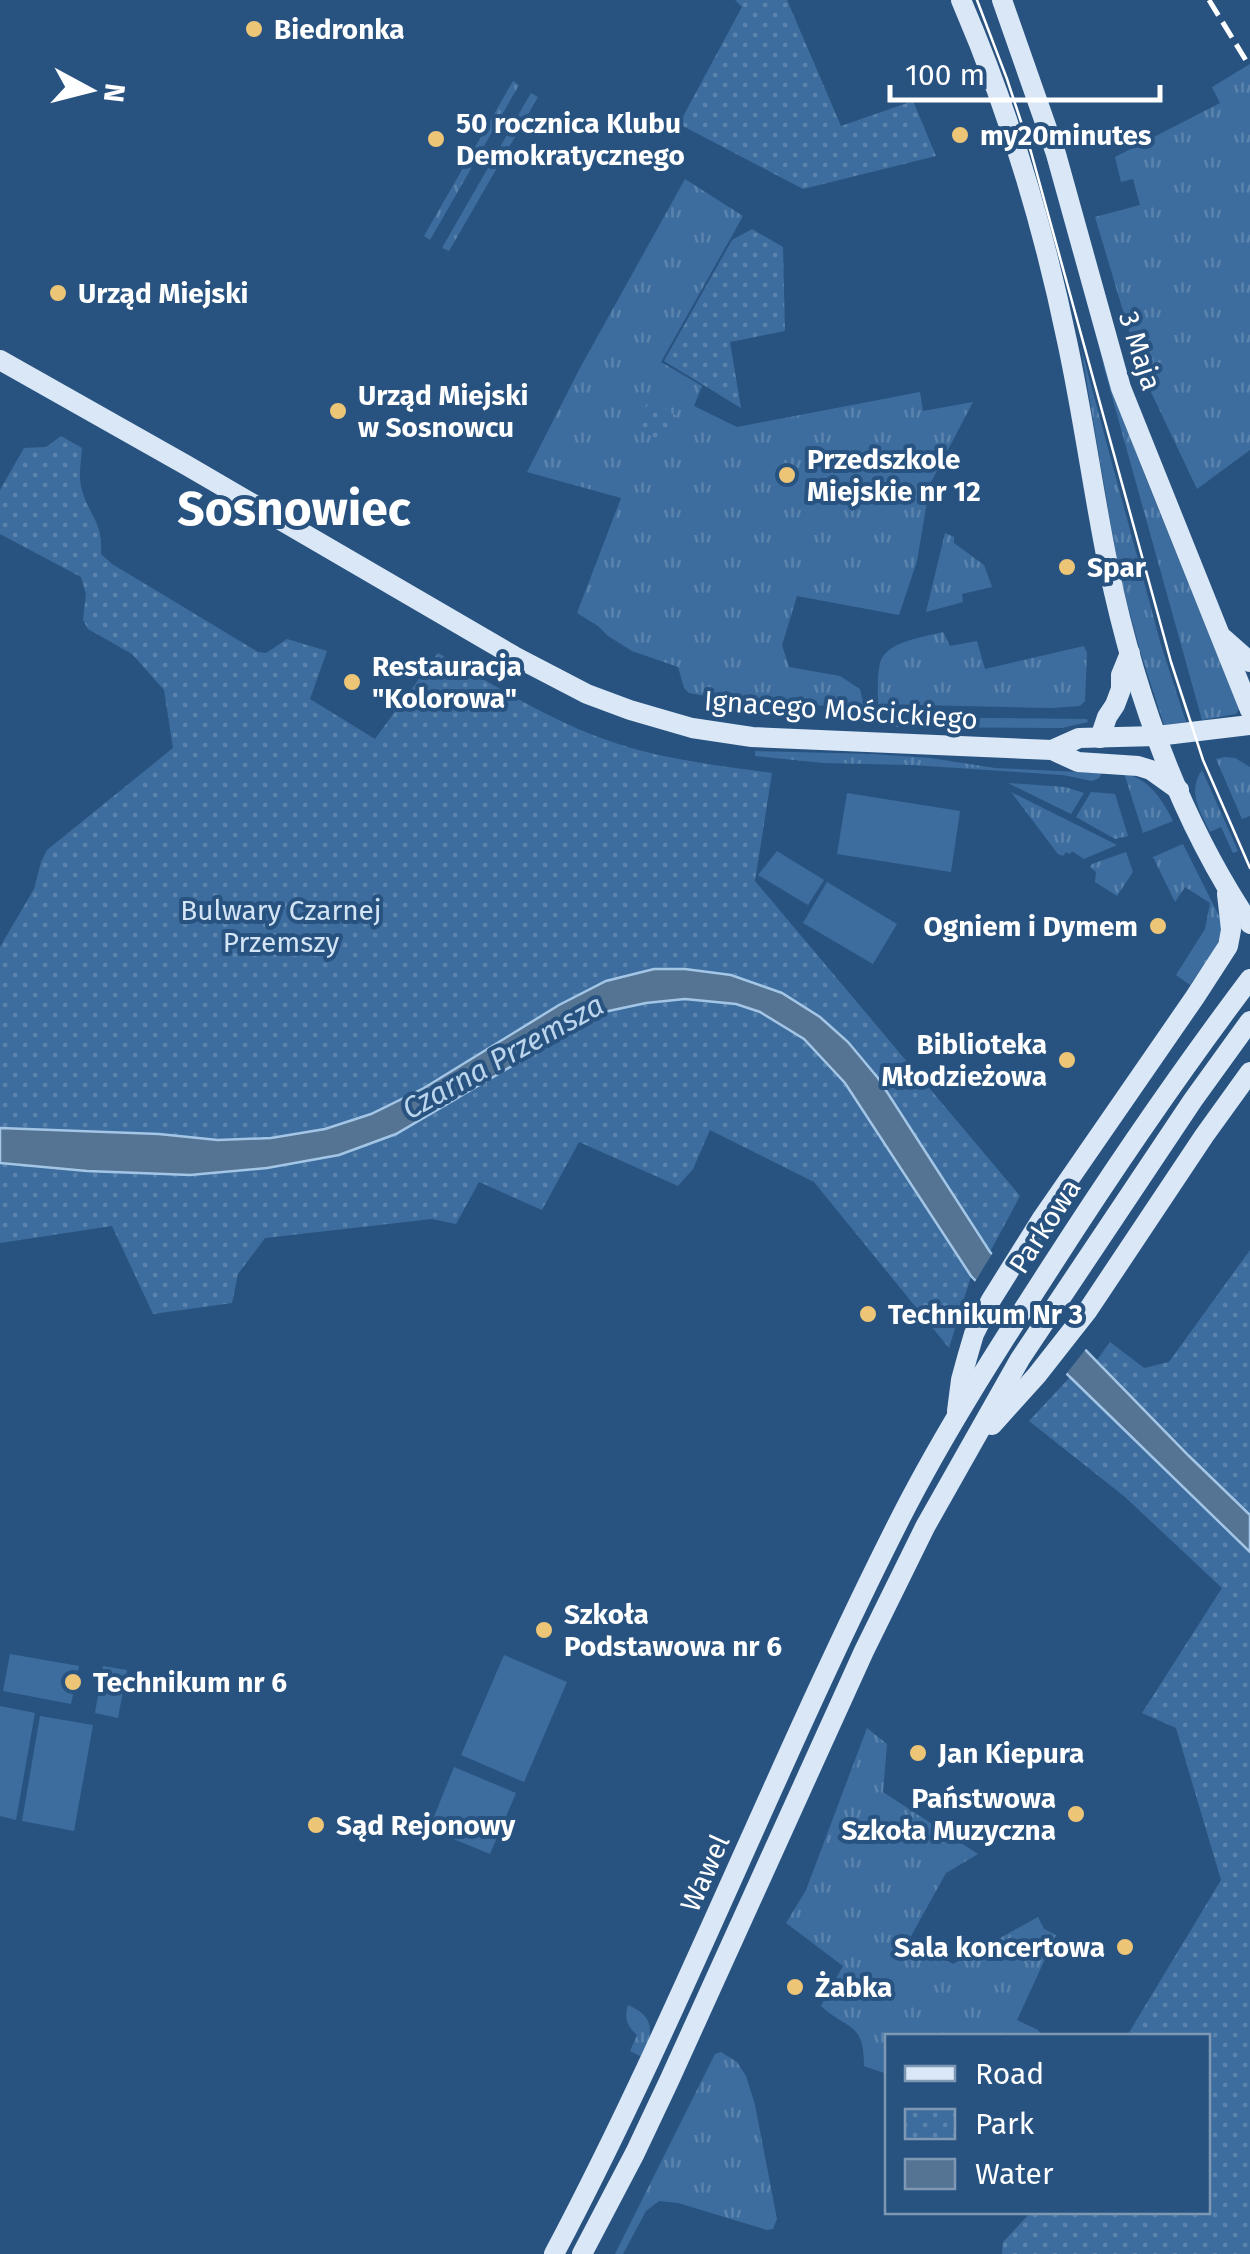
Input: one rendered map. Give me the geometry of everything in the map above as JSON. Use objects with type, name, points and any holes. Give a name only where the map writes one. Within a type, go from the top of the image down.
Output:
[{"type":"street","points":[[961,0],[1003,108],[1054,285],[1068,341],[1108,566],[1130,652],[1179,790],[1225,887],[1250,924]]},
{"type":"street","name":"3 Maja","points":[[1002,0],[1056,154],[1121,388],[1250,710]]},
{"type":"street","name":"Ignacego Mościckiego","points":[[0,360],[514,656],[587,694],[660,719],[722,733],[780,739],[1052,750],[1078,762],[1151,770],[1179,790]]},
{"type":"street","points":[[1221,637],[1250,662]]},
{"type":"street","points":[[1100,738],[1121,689],[1121,675],[1130,652]]},
{"type":"street","name":"Ignacego Mościckiego","points":[[1052,750],[1078,738],[1158,736],[1250,725]]},
{"type":"street","points":[[957,1418],[961,1380],[974,1334],[992,1300],[1041,1220],[1228,946],[1231,930],[1225,887]]},
{"type":"street","name":"Parkowa","points":[[903,1513],[1000,1344],[1172,1086],[1250,979]]},
{"type":"street","name":"Parkowa","points":[[926,1527],[1020,1359],[1250,1021]]},
{"type":"street","points":[[965,1454],[1037,1375],[1088,1310],[1250,1072]]},
{"type":"street","name":"Wawel","points":[[554,2254],[614,2136],[903,1513]]},
{"type":"street","name":"Wawel","points":[[582,2254],[635,2153],[864,1651],[926,1527]]},
{"type":"green space","points":[[735,0],[787,0],[841,126],[913,101],[936,156],[803,189],[679,124],[742,7]]},
{"type":"green space","points":[[1250,64],[1250,450],[1197,489],[1141,371],[1095,217],[1140,205],[1133,179],[1121,182],[1115,157],[1220,103],[1212,87]]},
{"type":"green space","points":[[513,81],[519,85],[430,240],[424,236]]},
{"type":"green space","points":[[531,93],[538,97],[449,251],[442,248]]},
{"type":"green space","points":[[685,179],[743,216],[661,362],[702,386],[694,406],[737,427],[920,392],[923,411],[973,402],[930,484],[917,561],[899,615],[797,596],[782,645],[789,667],[840,676],[860,689],[864,706],[756,705],[689,693],[678,667],[632,651],[577,613],[621,498],[527,472]]},
{"type":"green space","points":[[752,229],[783,247],[785,331],[730,342],[741,408],[664,361],[732,240]]},
{"type":"green space","points":[[1081,348],[1161,645],[1186,722],[1164,725],[1141,654],[1119,573]]},
{"type":"green space","points":[[1101,357],[1239,709],[1236,714],[1202,720]]},
{"type":"green space","points":[[648,401],[677,416],[664,443],[636,427]]},
{"type":"green space","name":"Bulwary Czarnej Przemszy","points":[[61,436],[82,448],[81,485],[98,527],[101,554],[258,652],[266,653],[287,639],[327,651],[310,699],[375,739],[438,653],[540,711],[604,739],[666,756],[772,773],[755,881],[1020,1196],[990,1252],[878,1078],[848,1042],[820,1017],[782,993],[559,1005],[424,1088],[371,1114],[325,1129],[271,1138],[218,1140],[0,1128],[0,947],[34,889],[47,850],[173,748],[164,690],[132,654],[88,629],[83,620],[86,594],[81,577],[0,534],[0,490],[24,448],[46,447]]},
{"type":"green space","points":[[945,533],[984,565],[992,587],[962,594],[963,602],[926,612]]},
{"type":"green space","points":[[943,632],[950,646],[977,641],[985,669],[1084,646],[1085,701],[1080,706],[1052,708],[878,704],[878,673],[884,656],[907,641]]},
{"type":"green space","points":[[876,717],[1088,722],[1062,728],[892,727]]},
{"type":"green space","points":[[755,751],[872,754],[995,768],[1102,773],[1092,781],[1063,775],[824,763],[755,756]]},
{"type":"green space","points":[[1225,757],[1250,767],[1250,816],[1242,819],[1216,759]]},
{"type":"green space","points":[[1202,770],[1238,851],[1233,853],[1221,827],[1210,832],[1202,817],[1195,794]]},
{"type":"green space","points":[[1124,773],[1154,791],[1173,821],[1143,833]]},
{"type":"green space","points":[[1008,783],[1065,787],[1084,793],[1071,814]]},
{"type":"green space","points":[[1011,792],[1117,845],[1084,859],[1072,851],[1063,856],[1058,854]]},
{"type":"green space","points":[[1091,792],[1115,794],[1128,836],[1115,839],[1076,817]]},
{"type":"green space","points":[[847,793],[960,811],[951,872],[837,854]]},
{"type":"green space","points":[[1183,844],[1222,922],[1216,947],[1190,985],[1176,975],[1205,929],[1210,903],[1185,887],[1175,902],[1153,857]]},
{"type":"green space","points":[[777,851],[824,880],[808,905],[758,875]]},
{"type":"green space","points":[[1126,852],[1133,872],[1117,896],[1095,882],[1096,872],[1090,867]]},
{"type":"green space","points":[[827,882],[897,924],[873,964],[803,923]]},
{"type":"green space","points":[[685,999],[736,1004],[760,1012],[804,1039],[845,1083],[971,1276],[949,1348],[814,1182],[710,1130],[693,1169],[678,1186],[579,1142],[542,1210],[479,1182],[456,1224],[432,1219],[265,1238],[238,1274],[232,1303],[153,1314],[112,1226],[0,1243],[0,1163],[190,1175],[267,1168],[339,1155],[396,1134],[604,1012]]},
{"type":"green space","points":[[1250,1250],[1250,1515],[1097,1360],[1110,1342],[1144,1368],[1169,1362]]},
{"type":"green space","points":[[1070,1377],[1250,1552],[1250,2254],[1002,2254],[1003,2242],[1029,2214],[1210,2214],[1210,2034],[1128,2034],[1221,1880],[1176,1728],[1142,1713],[1222,1588],[1125,1497],[1029,1421]]},
{"type":"green space","points":[[10,1654],[79,1666],[71,1704],[3,1691]]},
{"type":"green space","points":[[504,1655],[567,1682],[524,1782],[461,1755]]},
{"type":"green space","points":[[103,1666],[127,1670],[118,1718],[95,1713]]},
{"type":"green space","points":[[0,1706],[35,1713],[16,1820],[0,1816]]},
{"type":"green space","points":[[40,1716],[93,1725],[74,1831],[22,1821]]},
{"type":"green space","points":[[867,1728],[887,1744],[883,1792],[978,1854],[946,1873],[910,1938],[953,1964],[1038,1917],[1044,1929],[1056,1935],[1017,2020],[1041,2034],[885,2034],[885,2073],[864,2066],[858,2034],[821,2006],[843,1966],[786,1923],[806,1890]]},
{"type":"green space","points":[[454,1767],[516,1793],[490,1854],[429,1829]]},
{"type":"green space","points":[[628,2005],[644,2015],[650,2026],[642,2057],[630,2051],[637,2035],[627,2022]]},
{"type":"green space","points":[[721,2052],[737,2062],[746,2076],[755,2105],[777,2219],[773,2229],[659,2201],[646,2211],[623,2254],[615,2254],[715,2054]]},
{"type":"water","name":"Czarna Przemsza","points":[[654,969],[731,975],[782,993],[820,1017],[848,1042],[878,1078],[990,1252],[1250,1515],[1250,1552],[971,1276],[845,1083],[804,1039],[760,1012],[736,1004],[685,999],[604,1012],[396,1134],[339,1155],[267,1168],[190,1175],[0,1163],[0,1128],[218,1140],[271,1138],[325,1129],[371,1114],[424,1088],[559,1005],[606,981]]},
{"type":"pier","points":[[995,1249],[1089,1345],[1063,1378],[973,1285]]},
{"type":"tram line","points":[[977,0],[1031,152],[1171,662],[1203,760],[1250,868]]},
{"type":"railway","points":[[1209,0],[1247,62]]},
{"type":"place","name":"Biedronka","points":[[254,29]]},
{"type":"place","name":"my20minutes","points":[[960,135]]},
{"type":"place","name":"50 rocznica Klubu Demokratycznego","points":[[436,139]]},
{"type":"place","name":"Urząd Miejski","points":[[58,293]]},
{"type":"place","name":"Urząd Miejski w Sosnowcu","points":[[338,411]]},
{"type":"place","name":"Przedszkole Miejskie nr 12","points":[[787,475]]},
{"type":"place","name":"Spar","points":[[1067,567]]},
{"type":"place","name":"Restauracja \"Kolorowa\"","points":[[352,682]]},
{"type":"place","name":"Ogniem i Dymem","points":[[1158,926]]},
{"type":"place","name":"Biblioteka Młodzieżowa","points":[[1067,1060]]},
{"type":"place","name":"Technikum Nr 3","points":[[868,1314]]},
{"type":"place","name":"Szkoła Podstawowa nr 6","points":[[544,1630]]},
{"type":"place","name":"Technikum nr 6","points":[[73,1682]]},
{"type":"place","name":"Jan Kiepura","points":[[918,1753]]},
{"type":"place","name":"Państwowa Szkoła Muzyczna","points":[[1076,1814]]},
{"type":"place","name":"Sąd Rejonowy","points":[[316,1825]]},
{"type":"place","name":"Sala koncertowa","points":[[1125,1947]]},
{"type":"place","name":"Żabka","points":[[795,1987]]},
{"type":"district","name":"Sosnowiec","points":[[294,509]]}]
